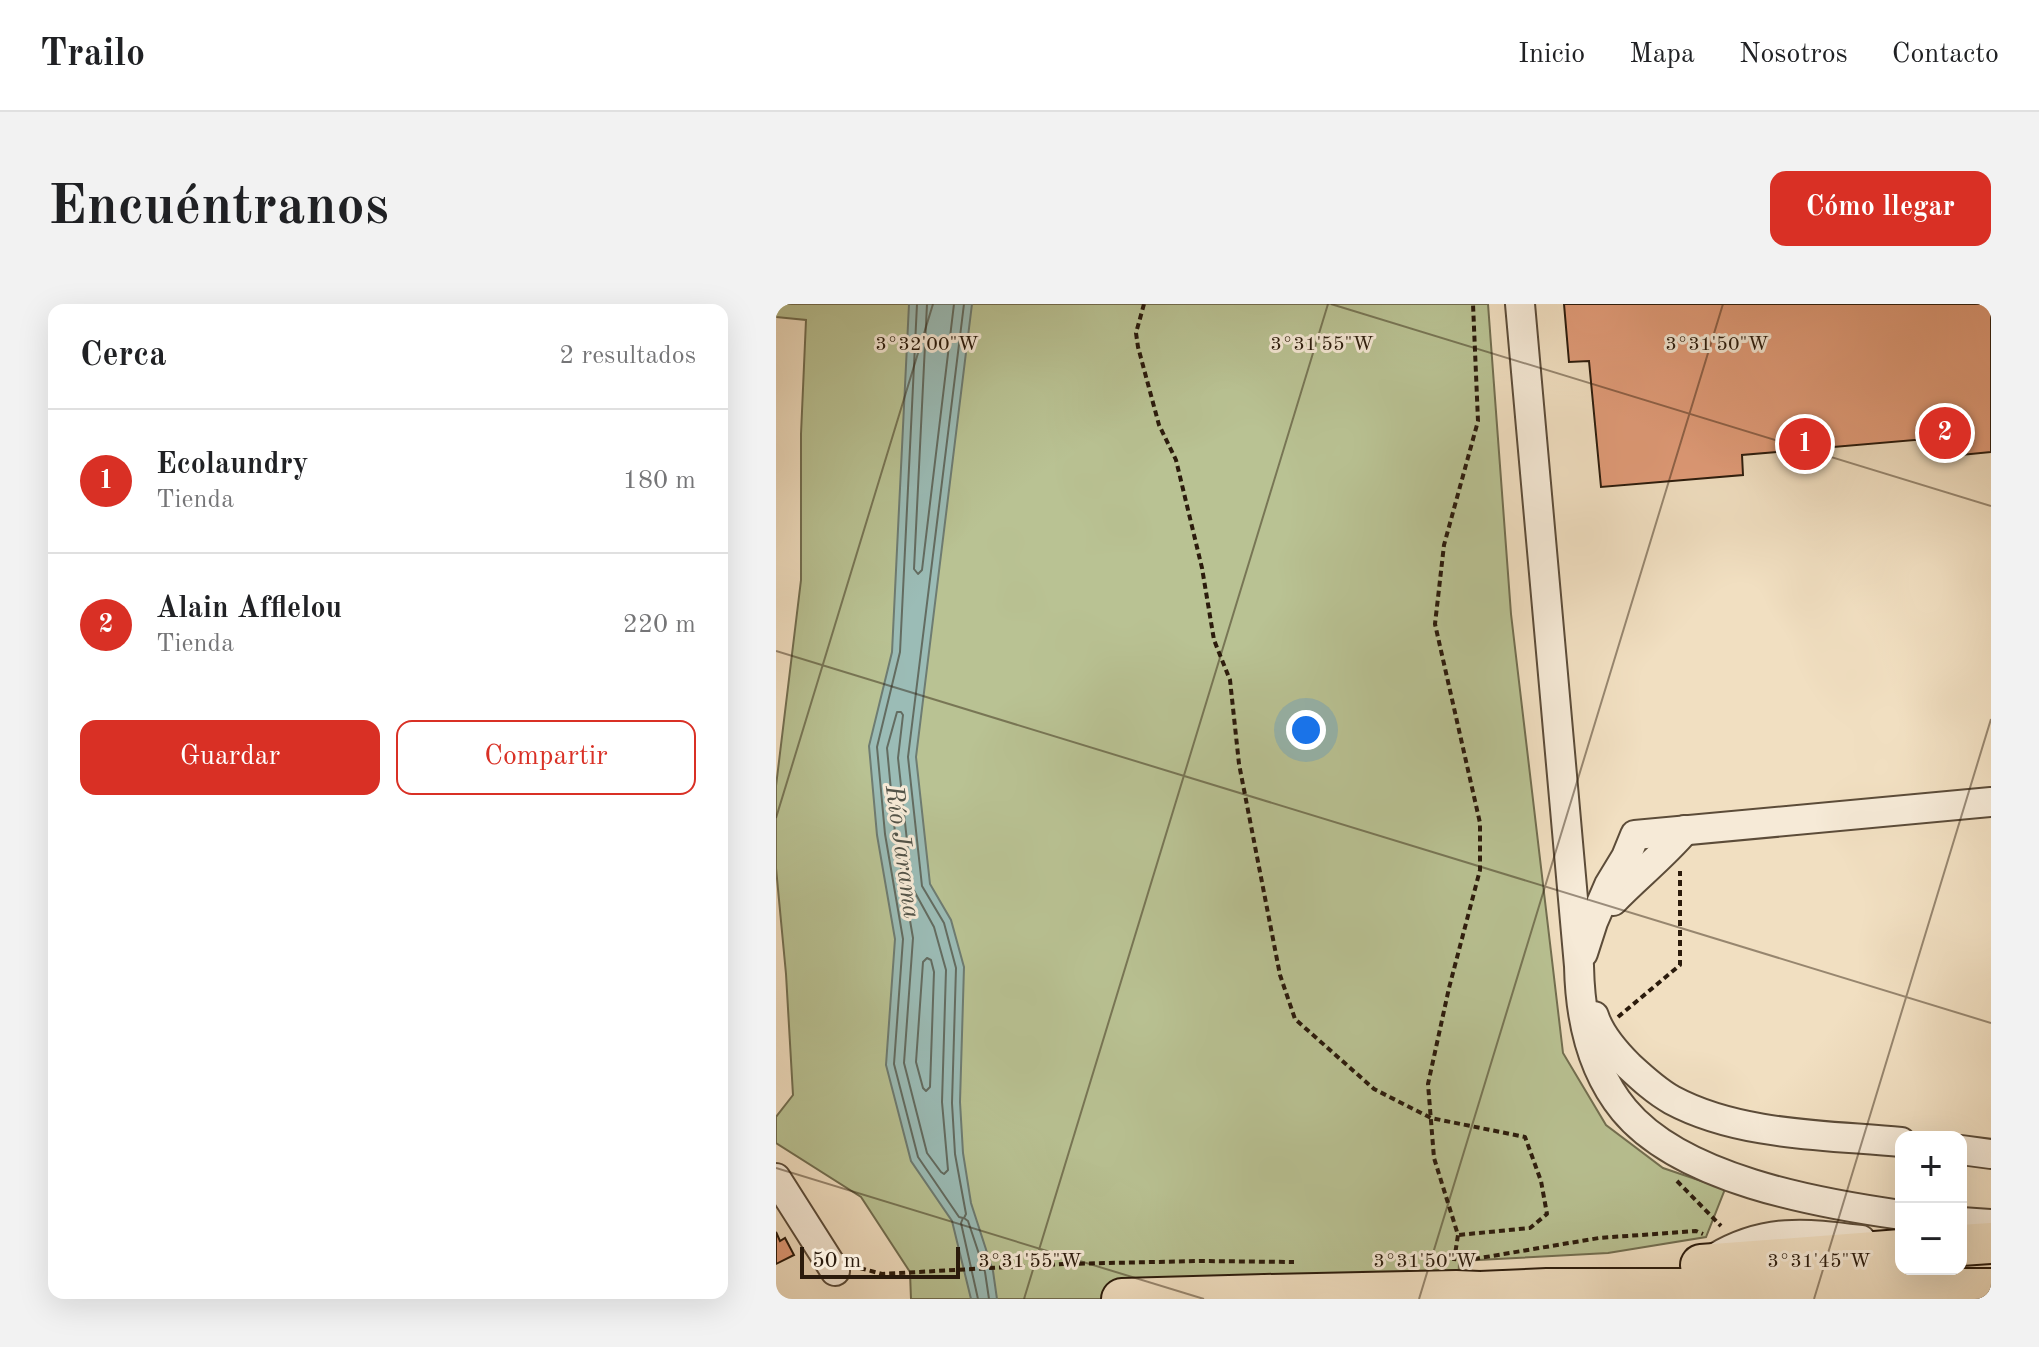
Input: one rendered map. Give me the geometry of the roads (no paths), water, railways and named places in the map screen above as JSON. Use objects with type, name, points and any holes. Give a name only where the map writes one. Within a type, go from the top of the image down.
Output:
[{"type":"highway","points":[[1967,1245],[1991,1243]]},
{"type":"highway","points":[[1547,1289],[1623,1272],[1895,1249]]},
{"type":"highway","points":[[1122,1299],[1456,1291],[1474,1276],[1547,1289],[1991,1289]]},
{"type":"lane","points":[[1520,304],[1580,995],[1595,1058],[1624,1110],[1647,1132],[1704,1166],[1781,1191],[1895,1214]]},
{"type":"lane","points":[[1895,1141],[1749,1126],[1714,1118],[1671,1099],[1650,1085],[1621,1058],[1600,1031],[1579,966],[1593,922],[1635,835],[1991,802]]},
{"type":"lane","points":[[1593,922],[1642,871],[1665,854],[1685,830]]},
{"type":"lane","points":[[1967,1151],[1991,1154]]},
{"type":"lane","points":[[776,1178],[830,1264]]},
{"type":"lane","points":[[1967,1222],[1991,1224]]},
{"type":"lane","points":[[1703,1265],[1733,1239],[1803,1233],[1895,1247]]},
{"type":"water","name":"Río Jarama","points":[[909,304],[972,304],[916,757],[930,884],[951,920],[964,967],[960,1102],[963,1153],[971,1203],[993,1271],[997,1299],[971,1299],[952,1221],[911,1161],[886,1065],[895,939],[877,835],[869,746],[892,652]]},
{"type":"place","name":"Alain Afflelou","points":[[1945,433]]},
{"type":"place","name":"Ecolaundry","points":[[1805,444]]}]
